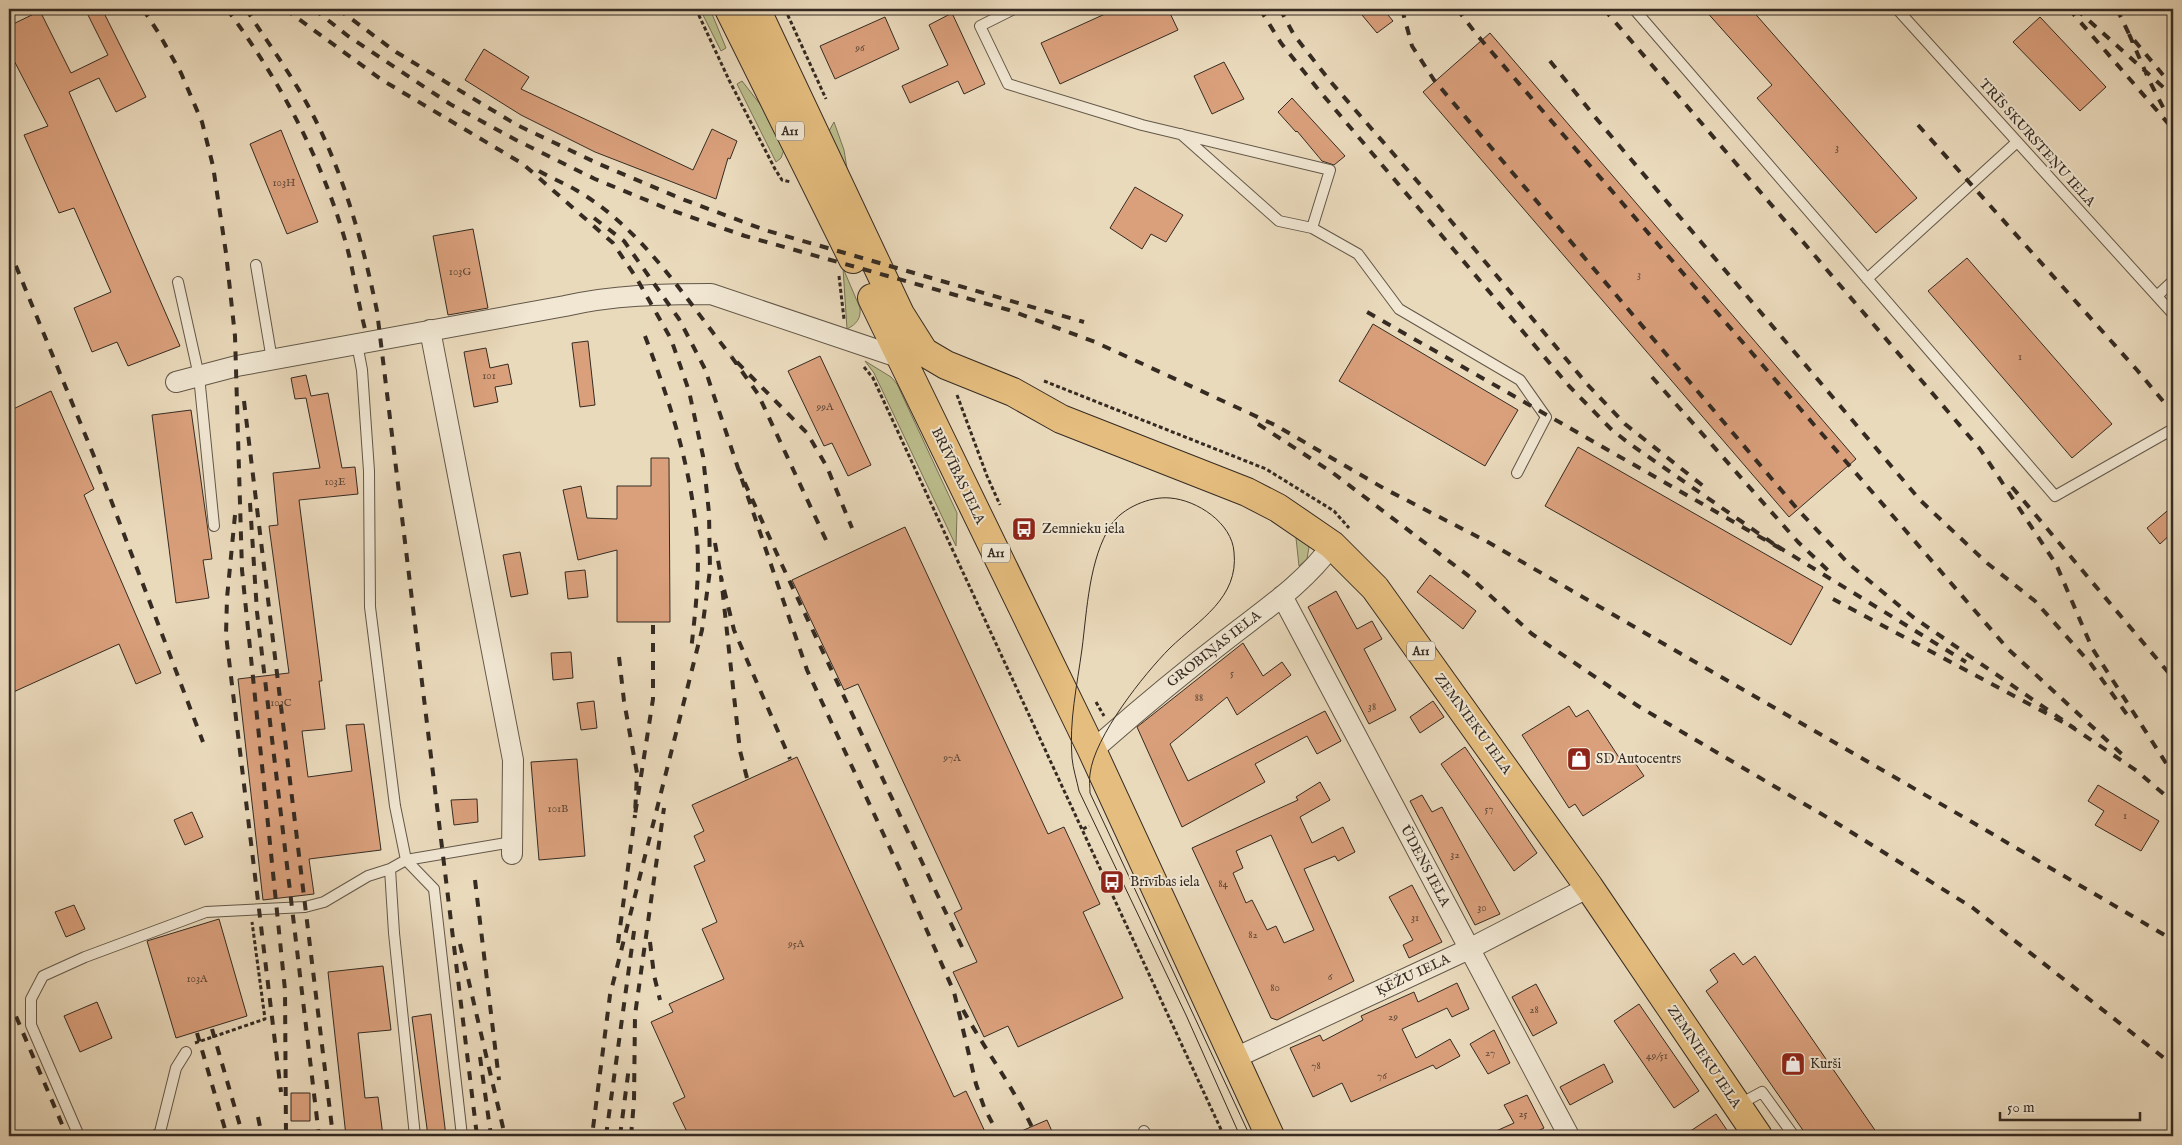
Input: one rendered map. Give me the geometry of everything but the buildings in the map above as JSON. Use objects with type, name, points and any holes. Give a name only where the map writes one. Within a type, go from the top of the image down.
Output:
[{"type":"highway","name":"BRĪVĪBAS IELA","points":[[729,9],[913,355],[1270,1136]]},
{"type":"highway","name":"BRĪVĪBAS IELA","points":[[756,9],[900,314],[913,355]]},
{"type":"highway","points":[[913,355],[954,388],[1032,415],[1061,419]]},
{"type":"highway","name":"ZEMNIEKU IELA","points":[[913,355],[946,365],[1013,392],[1061,419],[1247,492],[1341,538],[1589,887],[1758,1136]]},
{"type":"street","points":[[176,382],[272,360],[597,299],[712,294],[845,340],[913,355]]},
{"type":"street","points":[[430,330],[513,760],[512,848]]},
{"type":"street","name":"GROBIŅAS IELA","points":[[1091,748],[1115,731],[1166,686],[1282,596],[1321,560],[1341,538]]},
{"type":"street","name":"ŪDENS IELA","points":[[1282,596],[1569,1136]]},
{"type":"street","name":"ĶĒŽU IELA","points":[[1234,1058],[1469,949],[1589,887]]},
{"type":"lane","points":[[1014,9],[980,26],[1008,84],[1142,125],[1330,170],[1312,228]]},
{"type":"lane","points":[[1634,9],[2055,496],[2173,428]]},
{"type":"lane","name":"TRĪS SKURSTEŅU IELA","points":[[1898,9],[2158,295],[2173,314]]},
{"type":"lane","points":[[1180,134],[1279,221],[1312,228],[1358,254],[1399,309],[1520,380],[1546,418],[1517,473]]},
{"type":"lane","points":[[1867,279],[2017,142]]},
{"type":"lane","points":[[256,265],[272,360]]},
{"type":"lane","points":[[178,282],[199,376],[214,526]]},
{"type":"lane","points":[[2158,295],[2173,282]]},
{"type":"lane","points":[[357,344],[362,370],[369,471],[370,607],[395,806],[406,860],[434,889],[462,1136]]},
{"type":"lane","points":[[79,1136],[31,1025],[31,999],[43,976],[85,957],[206,912],[305,907],[324,902],[368,876],[390,869],[406,860],[512,848]]},
{"type":"lane","points":[[390,869],[394,933],[416,1136]]},
{"type":"lane","points":[[155,1136],[160,1132],[176,1068],[186,1052]]},
{"type":"lane","points":[[1737,1105],[1762,1092],[1794,1136]]},
{"type":"path","points":[[696,9],[725,72],[775,169],[782,180],[798,184]]},
{"type":"path","points":[[1516,9],[1519,13]]},
{"type":"path","points":[[838,270],[845,340],[853,361],[866,368],[873,378],[1224,1136]]},
{"type":"path","points":[[1035,378],[1266,469],[1334,511],[1341,538]]},
{"type":"path","points":[[954,388],[987,476],[1004,512]]},
{"type":"path","points":[[1092,696],[1115,731]]},
{"type":"path","points":[[1083,829],[1089,826]]},
{"type":"path","points":[[186,1052],[199,1041],[265,1019],[250,910]]},
{"type":"green space","points":[[700,9],[710,9],[726,48],[721,51]]},
{"type":"green space","points":[[742,81],[770,117],[785,147],[781,158],[776,162],[737,84]]},
{"type":"green space","points":[[834,122],[844,150],[850,187],[829,131]]},
{"type":"green space","points":[[843,268],[860,308],[858,320],[847,329]]},
{"type":"green space","points":[[865,361],[891,377],[897,384],[957,513],[956,546],[874,373]]},
{"type":"green space","points":[[1292,531],[1306,542],[1309,547],[1307,559],[1299,566],[1296,538]]},
{"type":"tram line","points":[[1240,1136],[1186,1015],[1079,791],[1073,762],[1071,744],[1074,704],[1093,569],[1104,538],[1116,519],[1129,508],[1154,499],[1170,498],[1191,503],[1211,515],[1220,523],[1232,541],[1234,568],[1224,595],[1215,607],[1159,659],[1134,690],[1110,725],[1094,759],[1090,776],[1090,793],[1250,1136]]},
{"type":"railway","points":[[143,9],[181,73],[202,122],[213,166],[226,253],[235,336],[242,570],[285,990],[286,1136]]},
{"type":"railway","points":[[227,9],[265,64],[282,93],[298,122],[326,183],[347,247],[365,329]]},
{"type":"railway","points":[[246,9],[299,90],[330,152],[349,204],[365,257],[377,311],[477,1136]]},
{"type":"railway","points":[[285,9],[382,80],[523,164],[613,243],[637,279],[671,339],[689,391],[703,456],[709,513],[710,570],[702,630],[610,995],[592,1136]]},
{"type":"railway","points":[[314,9],[348,36],[450,104],[516,140],[595,179],[668,209],[745,236],[1009,310],[1095,342],[1275,425],[1385,489],[1486,541],[2173,940]]},
{"type":"railway","points":[[338,9],[396,52],[517,125],[599,164],[682,199],[765,230],[1084,322]]},
{"type":"railway","points":[[1260,9],[1281,43],[1317,88],[1569,386],[1612,430],[1630,444],[1781,549],[1360,308]]},
{"type":"railway","points":[[1280,9],[1294,35],[1330,81],[1431,197],[1587,384],[1625,424],[1707,489]]},
{"type":"railway","points":[[1402,9],[1412,46],[1434,80],[1799,511],[1849,564],[1913,617],[2074,728],[1833,599]]},
{"type":"railway","points":[[1457,9],[1477,35],[2008,649],[2125,757]]},
{"type":"railway","points":[[1604,9],[1980,449],[2056,564],[2092,648],[2173,774]]},
{"type":"railway","points":[[2069,9],[2173,129]]},
{"type":"railway","points":[[2076,9],[2173,96]]},
{"type":"railway","points":[[2117,9],[2129,34],[2173,87]]},
{"type":"railway","points":[[2129,34],[2166,113]]},
{"type":"railway","points":[[1550,61],[1595,117],[1920,500],[1987,563],[2035,601],[2091,664],[2128,716]]},
{"type":"railway","points":[[1918,125],[2137,370],[2173,413]]},
{"type":"railway","points":[[539,171],[576,190],[622,224],[661,266],[731,356]]},
{"type":"railway","points":[[594,218],[624,241],[679,319],[705,369],[738,468]]},
{"type":"railway","points":[[9,249],[98,466],[203,742]]},
{"type":"railway","points":[[645,336],[663,385],[685,460],[694,512],[698,566],[691,651]]},
{"type":"railway","points":[[826,540],[758,394],[731,356],[807,433],[827,467],[852,528]]},
{"type":"railway","points":[[1652,377],[1798,542],[1834,576]]},
{"type":"railway","points":[[244,401],[333,1136]]},
{"type":"railway","points":[[1258,424],[1333,473],[1470,577],[1532,634],[1638,706],[1835,822],[1973,908],[2173,1065]]},
{"type":"railway","points":[[962,947],[738,468],[807,670],[902,874],[954,992],[976,1084],[984,1107],[999,1136]]},
{"type":"railway","points":[[2012,487],[2173,678]]},
{"type":"railway","points":[[250,503],[257,612],[319,1136]]},
{"type":"railway","points":[[235,515],[227,598],[226,635],[281,1092]]},
{"type":"railway","points":[[715,543],[721,577]]},
{"type":"railway","points":[[1777,546],[1966,662]]},
{"type":"railway","points":[[747,778],[740,751],[721,577],[734,630],[790,759]]},
{"type":"railway","points":[[619,657],[624,701],[637,773],[635,815],[653,699],[653,624]]},
{"type":"railway","points":[[2069,725],[2137,771],[2173,802]]},
{"type":"railway","points":[[631,1136],[634,1101],[635,1015],[664,808]]},
{"type":"railway","points":[[618,943],[635,815]]},
{"type":"railway","points":[[475,880],[499,1080]]},
{"type":"railway","points":[[606,1136],[635,924]]},
{"type":"railway","points":[[650,942],[654,975],[660,1000]]},
{"type":"railway","points":[[460,944],[505,1136]]},
{"type":"railway","points":[[9,1000],[67,1136]]},
{"type":"railway","points":[[963,1010],[1011,1088],[1036,1136]]},
{"type":"railway","points":[[212,1029],[243,1136]]},
{"type":"railway","points":[[197,1033],[227,1136]]},
{"type":"railway","points":[[480,1057],[491,1136]]},
{"type":"railway","points":[[620,1136],[629,1067]]},
{"type":"railway","points":[[258,1117],[262,1136]]},
{"type":"place","name":"Zemnieku iela","points":[[1024,529]]},
{"type":"place","name":"SD Autocentrs","points":[[1579,759]]},
{"type":"place","name":"Brīvības iela","points":[[1112,882]]},
{"type":"place","name":"Kurši","points":[[1793,1064]]}]
